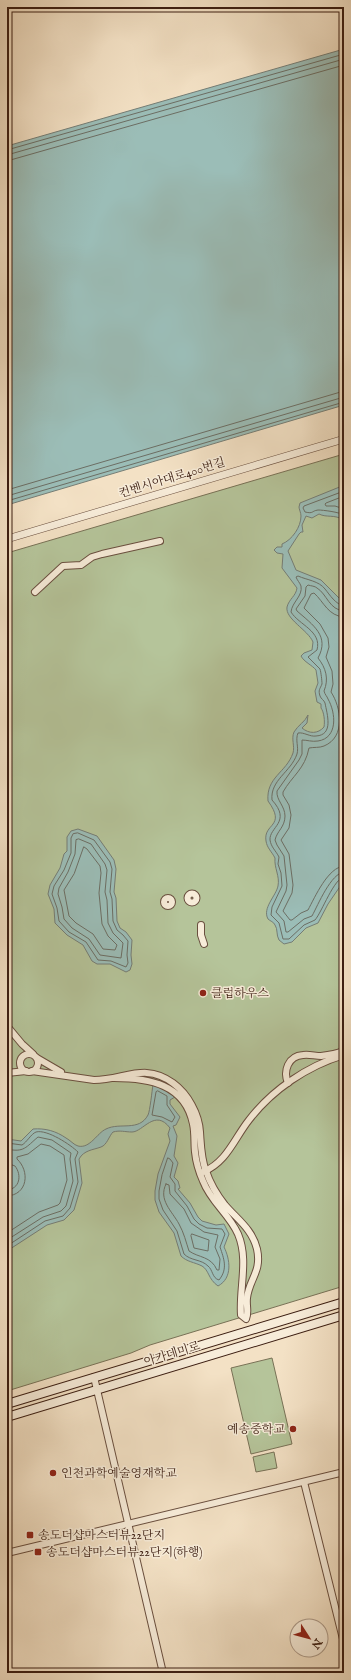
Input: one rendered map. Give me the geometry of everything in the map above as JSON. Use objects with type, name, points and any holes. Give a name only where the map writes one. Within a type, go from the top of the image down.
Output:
[{"type":"main road","name":"아카데미로","points":[[7,1404],[344,1302]]},
{"type":"main road","name":"아카데미로","points":[[7,1417],[344,1315]]},
{"type":"street","name":"컨벤시아대로400번길","points":[[7,539],[344,439]]},
{"type":"street","points":[[36,592],[63,566],[81,565],[102,554],[160,542]]},
{"type":"street","points":[[201,926],[201,934],[204,944]]},
{"type":"street","points":[[7,1026],[22,1044],[35,1056],[38,1064],[32,1071]]},
{"type":"street","points":[[14,1072],[20,1065],[22,1044]]},
{"type":"street","points":[[288,1083],[286,1074],[287,1068],[289,1062],[295,1057],[303,1054],[327,1055],[344,1051]]},
{"type":"street","points":[[22,1056],[28,1053],[35,1056],[66,1075]]},
{"type":"street","points":[[203,1172],[219,1163],[226,1155],[238,1134],[258,1108],[288,1083],[316,1066],[344,1055]]},
{"type":"street","points":[[20,1065],[26,1071]]},
{"type":"street","points":[[7,1073],[32,1071],[94,1080],[134,1078],[152,1081],[172,1092],[185,1105],[193,1125],[195,1154],[203,1172],[211,1197],[234,1227],[242,1245],[244,1268],[240,1304],[241,1315],[246,1319],[248,1313],[247,1299],[258,1269],[258,1256],[254,1240],[249,1229],[217,1194],[203,1172],[198,1121],[193,1107],[177,1086],[156,1075],[138,1072],[114,1078]]},
{"type":"street","points":[[152,1081],[156,1075]]},
{"type":"street","points":[[172,1092],[177,1086]]},
{"type":"street","points":[[242,1245],[254,1240]]},
{"type":"street","points":[[244,1268],[258,1269]]},
{"type":"street","points":[[94,1377],[163,1673]]},
{"type":"street","points":[[7,1553],[344,1472]]},
{"type":"street","points":[[304,1482],[344,1643]]},
{"type":"green space","points":[[344,454],[344,1286],[150,1345],[131,1353],[7,1391],[7,553]]},
{"type":"green space","points":[[272,1358],[292,1444],[251,1454],[231,1368]]},
{"type":"green space","points":[[274,1452],[277,1468],[256,1472],[253,1457]]},
{"type":"water","points":[[344,49],[344,405],[7,505],[7,146]]},
{"type":"water","points":[[342,486],[344,487],[344,520],[337,517],[319,514],[312,518],[306,516],[302,525],[303,532],[299,534],[288,551],[296,570],[321,580],[344,603],[344,877],[341,885],[328,904],[318,923],[306,928],[292,942],[284,944],[279,940],[276,927],[274,923],[268,919],[267,915],[268,906],[278,886],[275,858],[268,848],[266,841],[266,835],[275,820],[273,809],[268,801],[268,793],[273,781],[286,766],[293,753],[294,732],[308,715],[307,723],[302,728],[313,732],[319,731],[324,727],[324,714],[321,704],[317,702],[315,691],[318,683],[316,670],[301,656],[312,650],[313,642],[287,611],[288,604],[297,588],[282,568],[283,554],[277,553],[274,550],[277,547],[282,547],[282,544],[286,542],[298,529],[301,520],[299,507],[300,503]]},
{"type":"water","points":[[78,829],[97,836],[114,860],[116,869],[114,892],[116,898],[117,921],[120,928],[126,932],[132,940],[132,964],[130,970],[126,972],[110,964],[97,964],[92,961],[83,945],[67,935],[55,923],[54,909],[48,894],[50,885],[60,868],[64,854],[67,851],[67,837],[71,831]]},
{"type":"water","points":[[153,1084],[168,1091],[175,1097],[170,1100],[170,1104],[180,1117],[176,1125],[173,1126],[177,1136],[174,1156],[178,1163],[174,1177],[178,1181],[180,1188],[178,1189],[202,1221],[216,1225],[224,1224],[229,1234],[224,1247],[228,1257],[229,1268],[223,1283],[218,1286],[202,1266],[186,1260],[181,1256],[174,1233],[159,1212],[155,1200],[155,1191],[158,1174],[170,1141],[168,1134],[170,1128],[165,1122],[159,1120],[154,1120],[136,1131],[113,1132],[103,1146],[83,1154],[79,1159],[82,1183],[74,1210],[64,1220],[47,1225],[7,1251],[7,1182],[11,1175],[7,1170],[7,1139],[21,1141],[33,1129],[42,1129],[50,1130],[68,1139],[75,1145],[86,1145],[106,1129],[117,1126],[134,1125],[144,1120],[149,1113]]},
{"type":"place","name":"클럽하우스","points":[[203,993]]},
{"type":"place","name":"예송중학교","points":[[293,1429]]},
{"type":"place","name":"인천과학예술영재학교","points":[[53,1473]]},
{"type":"place","name":"송도더샵마스터뷰22단지","points":[[30,1535]]},
{"type":"place","name":"송도더샵마스터뷰22단지(하행)","points":[[38,1552]]}]
